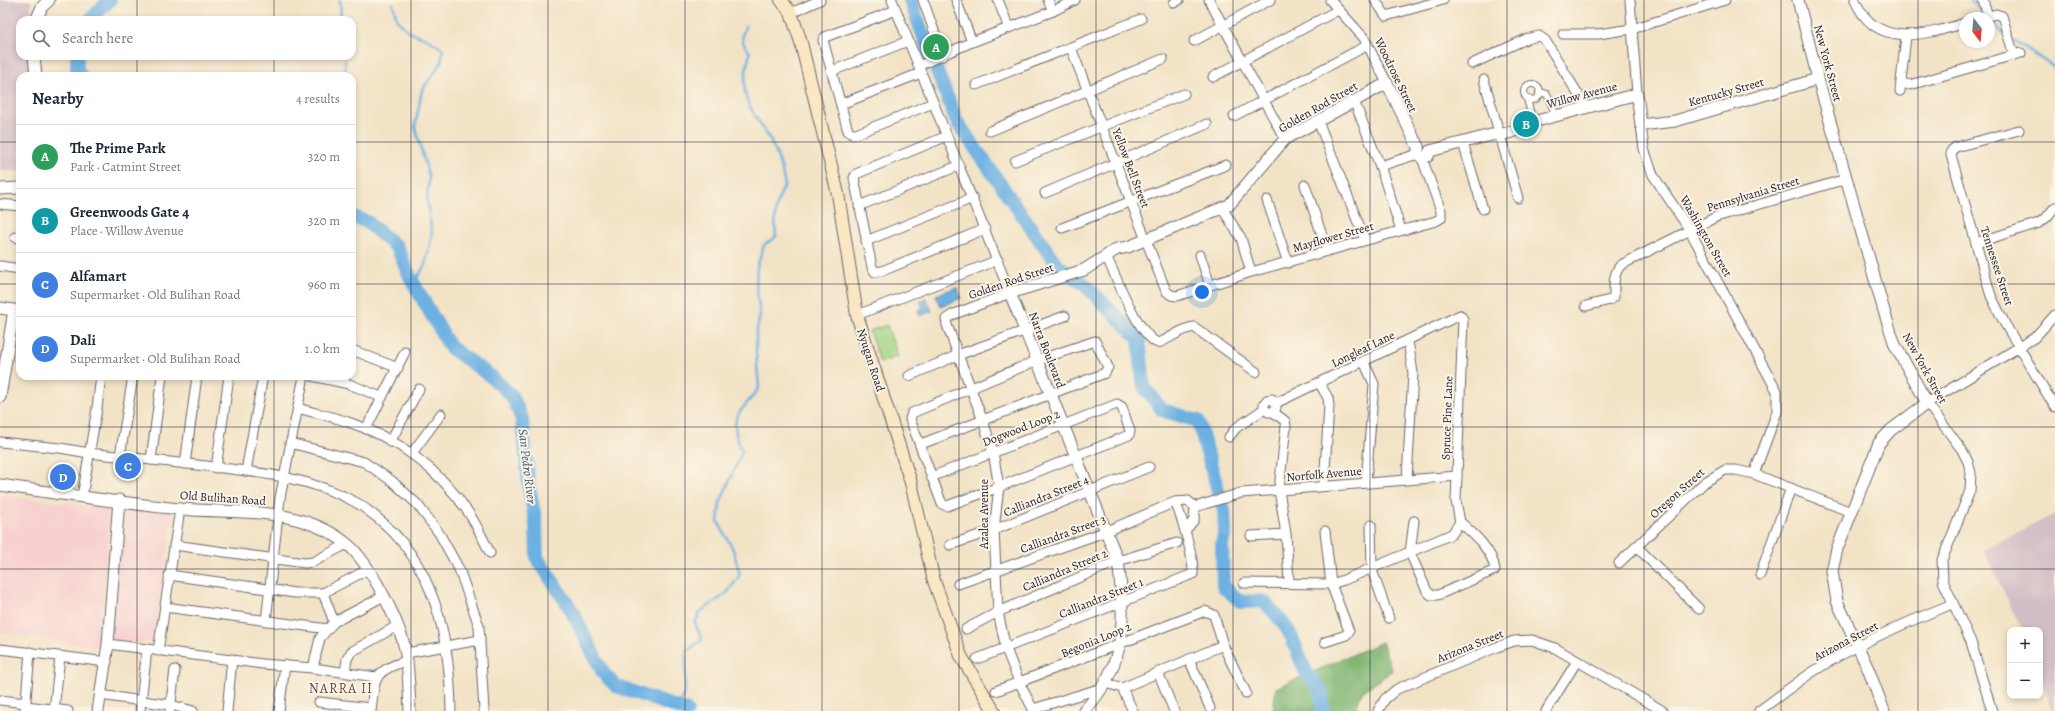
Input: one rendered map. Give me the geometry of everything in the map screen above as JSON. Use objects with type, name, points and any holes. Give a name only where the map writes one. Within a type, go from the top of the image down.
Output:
[{"type":"main road","name":"Nyugan Road","points":[[781,0],[791,13],[800,39],[838,194],[857,315],[910,483],[934,581],[961,656],[994,711]]},
{"type":"street","points":[[38,16],[42,6],[49,0]]},
{"type":"street","points":[[791,13],[807,2],[820,0]]},
{"type":"street","name":"Narra Boulevard","points":[[892,0],[958,166],[973,198],[1010,294],[1038,360],[1074,456],[1090,490],[1118,561],[1123,602],[1119,644],[1110,678],[1084,711]]},
{"type":"street","points":[[923,0],[943,56]]},
{"type":"street","points":[[956,0],[972,42]]},
{"type":"street","points":[[998,0],[1009,28]]},
{"type":"street","points":[[1048,0],[1053,11]]},
{"type":"street","points":[[841,104],[919,69],[972,42],[1053,11],[1075,0]]},
{"type":"street","points":[[1210,0],[1285,140]]},
{"type":"street","points":[[1194,41],[1268,0]]},
{"type":"street","name":"Woodrose Street","points":[[1330,0],[1368,45],[1422,152]]},
{"type":"street","points":[[1375,0],[1386,16],[1416,3],[1443,0]]},
{"type":"street","name":"Washington Street","points":[[1630,0],[1637,94],[1644,149],[1654,175],[1689,229],[1777,392],[1777,412],[1754,474]]},
{"type":"street","points":[[1563,34],[1598,34],[1632,29],[1726,0]]},
{"type":"street","name":"New York Street","points":[[1798,0],[1846,180],[1895,345],[1927,403],[1962,450],[1968,462],[1971,473],[1970,491],[1942,560],[1943,582],[1971,642],[1992,711]]},
{"type":"street","points":[[1855,0],[1865,18],[1882,29],[1906,36],[1932,33],[1959,25]]},
{"type":"street","points":[[1983,0],[1984,12]]},
{"type":"street","points":[[896,10],[825,37],[823,40],[848,131],[852,134],[856,134],[933,103]]},
{"type":"street","points":[[1213,77],[1338,10]]},
{"type":"street","points":[[1906,36],[1901,87],[2018,54],[2004,19],[1995,14]]},
{"type":"street","points":[[976,85],[1141,19]]},
{"type":"street","points":[[1472,64],[1526,39],[1539,36],[1546,40],[1586,108]]},
{"type":"street","points":[[832,71],[908,42]]},
{"type":"street","points":[[1234,116],[1368,45]]},
{"type":"street","name":"Yellow Bell Street","points":[[1071,48],[1166,291],[1171,295]]},
{"type":"street","points":[[990,131],[1163,59]]},
{"type":"street","points":[[34,60],[36,72]]},
{"type":"street","name":"Kentucky Street","points":[[1641,125],[1675,121],[1818,79]]},
{"type":"street","points":[[1484,80],[1497,133],[1518,198]]},
{"type":"street","name":"Golden Rod Street","points":[[1086,268],[1117,249],[1128,247],[1146,240],[1229,205],[1285,140],[1387,83]]},
{"type":"street","points":[[1527,99],[1530,100],[1537,98],[1539,92],[1537,86],[1528,85],[1524,91],[1533,122]]},
{"type":"street","points":[[1539,92],[1547,94],[1556,116]]},
{"type":"street","points":[[1016,161],[1184,94]]},
{"type":"street","name":"Willow Avenue","points":[[1380,166],[1422,152],[1527,126],[1533,122],[1637,94]]},
{"type":"street","points":[[1354,101],[1380,166],[1401,230]]},
{"type":"street","points":[[1318,121],[1366,240]]},
{"type":"street","points":[[1046,193],[1206,124]]},
{"type":"street","name":"Tennessee Street","points":[[2019,130],[1956,147],[1952,150],[1951,155],[1991,296],[2005,324],[2055,407]]},
{"type":"street","points":[[947,136],[856,174],[854,178],[872,267],[876,272],[882,271],[985,229]]},
{"type":"street","points":[[1463,143],[1483,209]]},
{"type":"street","name":"Mayflower Street","points":[[1171,295],[1177,296],[1210,284],[1251,272],[1436,221],[1441,218],[1441,211],[1422,152]]},
{"type":"street","points":[[1062,228],[1130,200],[1226,164]]},
{"type":"street","points":[[859,206],[958,166]]},
{"type":"street","name":"Pennsylvania Street","points":[[1586,306],[1610,300],[1614,297],[1616,270],[1621,265],[1689,229],[1716,216],[1846,180]]},
{"type":"street","points":[[1305,185],[1327,250]]},
{"type":"street","points":[[0,189],[16,188]]},
{"type":"street","points":[[866,241],[973,198]]},
{"type":"street","points":[[1267,200],[1288,263]]},
{"type":"street","points":[[0,204],[16,206]]},
{"type":"street","points":[[1976,243],[2039,223],[2047,217],[2055,207]]},
{"type":"street","points":[[1222,208],[1241,238],[1251,272]]},
{"type":"street","name":"Golden Rod Street","points":[[946,319],[1010,294],[1050,282],[1108,260],[1128,247]]},
{"type":"street","points":[[1200,255],[1210,284]]},
{"type":"street","points":[[857,315],[998,260]]},
{"type":"street","points":[[1108,260],[1129,306],[1151,341],[1158,343],[1169,339],[1185,328],[1194,327],[1256,372]]},
{"type":"street","points":[[0,266],[16,268]]},
{"type":"street","points":[[0,308],[16,310]]},
{"type":"street","points":[[0,397],[5,343],[16,313]]},
{"type":"street","name":"Longleaf Lane","points":[[1229,438],[1236,428],[1271,408],[1460,315]]},
{"type":"street","name":"Spruce Pine Lane","points":[[1460,315],[1463,319],[1456,502],[1460,522]]},
{"type":"street","points":[[1884,711],[1870,671],[1837,601],[1832,571],[1837,549],[1879,443],[1891,430],[1927,403],[2034,338],[2055,315]]},
{"type":"street","points":[[909,376],[958,355],[1065,316]]},
{"type":"street","name":"Azalea Avenue","points":[[946,319],[946,325],[971,388],[993,452],[999,487],[994,530],[998,612],[1006,649],[1020,684],[1034,710]]},
{"type":"street","points":[[921,444],[1050,395],[1107,370],[1108,367],[1095,340],[1038,360],[971,388],[912,413],[910,418],[921,444],[931,477],[944,505],[999,487],[1074,456]]},
{"type":"street","points":[[1407,479],[1413,373],[1408,340]]},
{"type":"street","points":[[356,352],[398,368]]},
{"type":"street","points":[[366,429],[405,352]]},
{"type":"street","points":[[1364,362],[1374,384],[1366,482]]},
{"type":"street","points":[[82,497],[100,380]]},
{"type":"street","points":[[120,456],[132,380]]},
{"type":"street","points":[[151,460],[161,380]]},
{"type":"street","points":[[185,464],[196,380]]},
{"type":"street","points":[[216,468],[228,380]]},
{"type":"street","points":[[246,471],[261,380]]},
{"type":"street","points":[[266,621],[277,515],[283,477],[303,380]]},
{"type":"street","points":[[330,380],[349,384],[381,397]]},
{"type":"street","points":[[1320,384],[1328,398],[1329,406],[1324,485]]},
{"type":"street","points":[[390,442],[419,389]]},
{"type":"street","name":"Dogwood Loop 2","points":[[931,477],[1117,404],[1120,405],[1131,433],[1074,456]]},
{"type":"street","points":[[298,408],[349,422],[366,429],[412,453],[424,462],[448,487],[468,512],[490,552]]},
{"type":"street","points":[[1271,408],[1285,421],[1286,426],[1279,490],[1286,534],[1289,582]]},
{"type":"street","points":[[412,453],[441,414]]},
{"type":"street","points":[[0,442],[246,471],[283,477],[320,487],[356,502],[392,529],[411,555],[434,597],[446,646],[451,681],[451,711]]},
{"type":"street","points":[[290,443],[364,462],[392,481],[417,504],[439,533],[459,569],[479,626],[484,711]]},
{"type":"street","name":"Calliandra Street 4","points":[[950,545],[994,530],[1149,467]]},
{"type":"street","name":"Oregon Street","points":[[1619,563],[1705,482],[1716,474],[1725,470],[1736,470],[1754,474],[1852,512]]},
{"type":"street","name":"Norfolk Avenue","points":[[1197,506],[1241,493],[1324,485],[1457,476]]},
{"type":"street","name":"Old Bulihan Road","points":[[0,485],[180,509],[277,515],[329,532],[347,544],[367,570],[384,596],[397,626],[406,657],[410,711]]},
{"type":"street","points":[[1760,575],[1791,488]]},
{"type":"street","points":[[98,711],[108,644],[119,500]]},
{"type":"street","points":[[1188,501],[1197,506],[1194,520],[1184,531],[1175,502],[1188,501]]},
{"type":"street","name":"Calliandra Street 3","points":[[958,584],[1107,531],[1175,502]]},
{"type":"street","points":[[158,651],[180,509]]},
{"type":"street","points":[[1244,583],[1289,582],[1331,584],[1372,570],[1410,553],[1452,534],[1460,522],[1478,537],[1494,564],[1495,570],[1438,595],[1431,595],[1427,591],[1410,553],[1414,521]]},
{"type":"street","points":[[1371,525],[1372,570],[1389,618]]},
{"type":"street","name":"Calliandra Street 1","points":[[977,659],[1006,649],[1192,574],[1194,566],[1184,531]]},
{"type":"street","points":[[1325,642],[1346,635],[1349,632],[1331,584],[1326,531]]},
{"type":"street","points":[[1251,536],[1286,534]]},
{"type":"street","name":"Calliandra Street 2","points":[[966,628],[998,612],[1118,561],[1177,543]]},
{"type":"street","points":[[174,545],[313,562],[347,544]]},
{"type":"street","points":[[1636,546],[1699,609]]},
{"type":"street","points":[[169,575],[295,593],[323,593],[367,570]]},
{"type":"street","points":[[323,593],[331,625]]},
{"type":"street","points":[[313,668],[320,638],[331,625],[384,596]]},
{"type":"street","name":"Arizona Street","points":[[1760,711],[1811,673],[1917,618],[1952,604]]},
{"type":"street","points":[[165,607],[266,621],[331,625]]},
{"type":"street","name":"Begonia Loop 2","points":[[996,691],[1020,684],[1206,611],[1214,615],[1224,645]]},
{"type":"street","points":[[346,672],[347,659],[351,652],[397,626]]},
{"type":"street","points":[[319,702],[371,710],[376,677],[383,670],[406,657],[446,646],[480,640]]},
{"type":"street","name":"Arizona Street","points":[[1378,711],[1384,699],[1397,689],[1514,641],[1532,640],[1555,648],[1663,711]]},
{"type":"street","points":[[108,644],[346,672],[376,677]]},
{"type":"street","points":[[1034,710],[1104,686],[1122,688],[1224,645],[1246,693]]},
{"type":"street","points":[[0,649],[106,662]]},
{"type":"street","points":[[141,706],[148,649]]},
{"type":"street","points":[[25,707],[30,652]]},
{"type":"street","points":[[54,710],[60,657]]},
{"type":"street","points":[[232,659],[227,711],[237,711]]},
{"type":"street","points":[[1189,659],[1210,708]]},
{"type":"street","points":[[1546,711],[1577,661]]},
{"type":"street","points":[[279,711],[286,665]]},
{"type":"street","points":[[171,708],[175,670]]},
{"type":"street","points":[[1158,672],[1174,711]]},
{"type":"street","points":[[1122,688],[1133,711]]},
{"type":"street","points":[[100,695],[141,706],[193,711]]},
{"type":"street","points":[[0,700],[25,707],[68,711]]},
{"type":"shaded area","points":[[0,0],[31,0],[31,16],[16,16],[16,60],[32,60],[32,72],[16,72],[16,172],[0,170]]},
{"type":"shaded area","points":[[0,495],[111,509],[99,647],[0,633]]},
{"type":"shaded area","points":[[120,509],[173,512],[154,643],[112,641]]},
{"type":"shaded area","points":[[2055,514],[2055,711],[2052,711],[2043,682],[2043,627],[2022,627],[1983,550]]},
{"type":"green space","points":[[887,325],[898,356],[880,363],[869,331]]},
{"type":"green space","points":[[1382,642],[1392,671],[1362,692],[1355,711],[1273,711],[1276,688]]},
{"type":"water","points":[[957,287],[961,298],[941,307],[936,295]]},
{"type":"water","points":[[926,298],[932,311],[920,316],[918,310],[923,308],[920,300]]},
{"type":"waterway","name":"San Pedro River","points":[[94,16],[110,0]]},
{"type":"waterway","points":[[340,0],[341,16]]},
{"type":"waterway","points":[[910,0],[929,51]]},
{"type":"waterway","points":[[1971,0],[1982,12]]},
{"type":"waterway","points":[[393,4],[397,20],[409,32],[427,39],[443,49],[441,63],[422,90],[415,127],[429,177],[427,200],[432,235],[425,265],[414,283]]},
{"type":"waterway","points":[[678,707],[685,692],[686,652],[702,640],[695,623],[700,612],[727,593],[740,575],[733,549],[718,522],[720,503],[742,452],[735,430],[737,417],[740,411],[759,388],[756,354],[756,333],[760,316],[756,285],[757,266],[764,245],[776,237],[775,223],[777,204],[785,185],[780,164],[774,149],[746,98],[745,83],[750,53],[742,39],[746,25]]},
{"type":"waterway","points":[[1995,25],[2004,34]]},
{"type":"waterway","points":[[2013,40],[2055,68]]},
{"type":"waterway","name":"San Pedro River","points":[[77,60],[77,69],[79,72]]},
{"type":"waterway","points":[[345,60],[345,72]]},
{"type":"waterway","points":[[937,71],[957,122],[1057,265],[1083,283],[1139,339],[1144,387],[1162,410],[1198,421],[1224,511],[1225,532],[1222,544],[1223,586],[1241,602],[1264,601],[1281,620],[1289,632],[1305,669],[1321,689],[1323,711]]},
{"type":"waterway","name":"San Pedro River","points":[[356,218],[367,222],[397,247],[410,277],[450,347],[493,378],[512,396],[522,419],[529,487],[536,523],[537,558],[571,609],[603,673],[616,686],[687,711]]},
{"type":"place","name":"The Prime Park","points":[[936,47]]},
{"type":"place","name":"Greenwoods Gate 4","points":[[1526,124]]},
{"type":"place","name":"Alfamart","points":[[128,466]]},
{"type":"place","name":"Dali","points":[[63,477]]},
{"type":"district","name":"NARRA II","points":[[341,688]]}]
